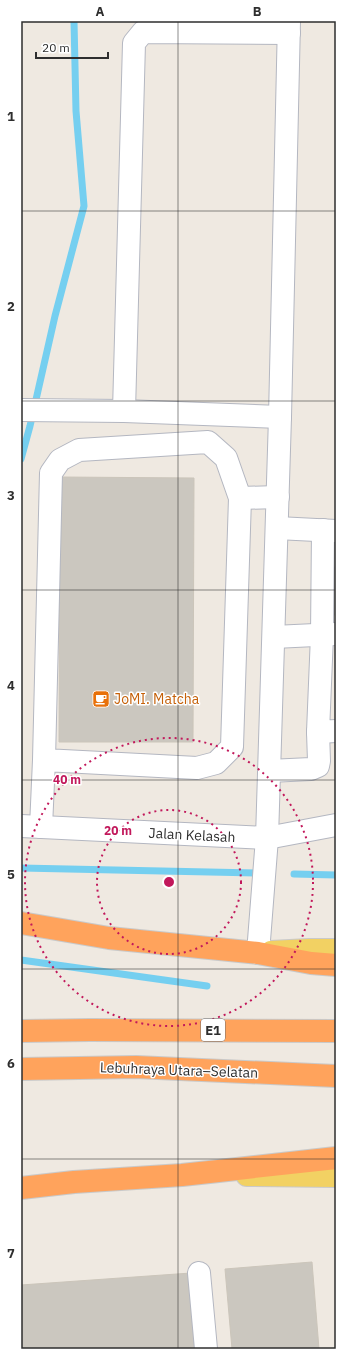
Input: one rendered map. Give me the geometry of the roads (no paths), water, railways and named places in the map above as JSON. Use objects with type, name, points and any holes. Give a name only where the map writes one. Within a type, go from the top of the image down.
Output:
[{"type":"highway","points":[[21,923],[109,938],[258,953],[311,963],[336,965]]},
{"type":"highway","name":"E1","points":[[21,1031],[336,1031]]},
{"type":"highway","name":"Lebuhraya Utara–Selatan","points":[[21,1069],[136,1067],[336,1076]]},
{"type":"highway","points":[[21,1188],[74,1182],[182,1175],[336,1158]]},
{"type":"main road","points":[[258,953],[336,950]]},
{"type":"main road","points":[[182,1175],[336,1176]]},
{"type":"street","points":[[124,411],[134,43],[143,32],[289,27],[274,637],[267,838],[258,953]]},
{"type":"street","points":[[21,410],[124,411],[280,417]]},
{"type":"street","points":[[31,827],[44,760],[51,473],[60,460],[79,450],[208,442],[226,458],[240,498],[232,747],[216,763],[197,768],[44,760]]},
{"type":"street","points":[[240,498],[278,497]]},
{"type":"street","points":[[269,771],[311,769],[318,766],[327,731],[330,530],[277,528]]},
{"type":"street","points":[[274,637],[329,634]]},
{"type":"street","name":"Jalan Kelasah","points":[[31,827],[267,838],[336,825]]},
{"type":"street","points":[[199,1273],[206,1349]]},
{"type":"waterway","points":[[21,459],[55,316],[84,206],[76,111],[74,21]]},
{"type":"waterway","points":[[21,868],[257,873]]},
{"type":"waterway","points":[[294,874],[336,875]]},
{"type":"waterway","points":[[21,960],[207,986]]},
{"type":"place","name":"JoMI. Matcha","points":[[101,699]]}]
